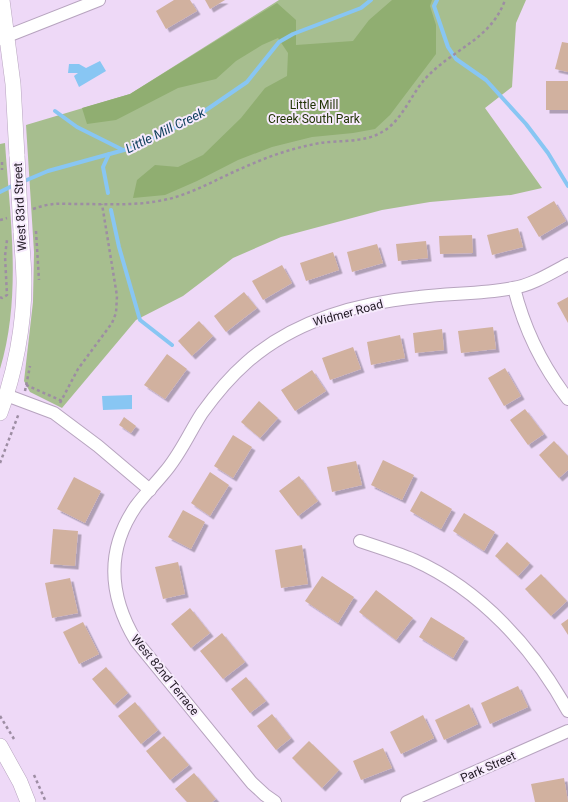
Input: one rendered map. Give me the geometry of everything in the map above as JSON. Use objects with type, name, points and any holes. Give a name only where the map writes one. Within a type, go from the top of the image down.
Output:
[{"type":"street","name":"West 83rd Street","points":[[0,413],[6,395],[19,336],[24,284],[14,233],[17,156],[4,37],[2,0]]},
{"type":"street","points":[[4,37],[99,0]]},
{"type":"street","name":"Widmer Road","points":[[150,490],[171,465],[202,413],[221,389],[247,362],[275,341],[302,326],[326,316],[376,304],[418,297],[514,288],[547,276],[568,264]]},
{"type":"street","points":[[514,288],[526,326],[543,361],[568,399]]},
{"type":"street","points":[[6,395],[54,413],[98,446],[150,490]]},
{"type":"street","name":"West 82nd Terrace","points":[[150,490],[130,516],[116,551],[114,574],[116,597],[124,621],[136,641],[252,783],[275,802]]},
{"type":"street","points":[[360,541],[414,560],[472,596],[500,619],[529,651],[553,684],[568,711]]},
{"type":"street","name":"Park Street","points":[[407,802],[568,731]]},
{"type":"street","points":[[0,746],[20,782],[28,802]]},
{"type":"path","points":[[42,205],[60,203],[140,204],[165,200],[190,192],[244,167],[289,149],[322,143],[372,137],[389,128],[424,81],[446,60],[482,35],[496,21],[505,0]]},
{"type":"path","points":[[54,413],[62,401],[78,369],[112,324],[116,313],[117,296],[102,204]]},
{"type":"path","points":[[0,297],[2,298],[7,295],[5,256],[14,233]]},
{"type":"path","points":[[26,385],[62,401]]},
{"type":"green space","name":"Little Mill Creek South Park","points":[[279,0],[526,0],[516,23],[512,87],[485,108],[542,188],[511,195],[430,202],[382,210],[281,237],[233,258],[183,296],[136,320],[62,408],[30,392],[24,381],[33,302],[34,252],[26,125],[130,94]]},
{"type":"green space","points":[[392,0],[432,0],[430,6],[436,25],[436,54],[390,115],[375,129],[312,137],[272,147],[238,160],[197,181],[165,195],[133,198],[137,180],[155,165],[178,167],[203,155],[241,118],[265,88],[287,76],[288,53],[278,38],[262,45],[236,61],[216,79],[178,88],[116,120],[87,124],[82,108],[130,94],[277,3],[296,20],[296,45],[353,41],[369,20]]},
{"type":"green space","points":[[5,143],[13,256],[13,285],[7,341],[0,369],[0,144]]},
{"type":"water","points":[[100,61],[106,71],[79,87],[74,76],[78,73],[68,73],[69,64],[79,64],[86,68]]},
{"type":"water","points":[[132,395],[132,409],[103,410],[102,396]]},
{"type":"building","points":[[174,0],[190,0],[197,11],[166,29],[156,11]]},
{"type":"building","points":[[205,0],[225,0],[210,9]]},
{"type":"building","points":[[562,42],[568,43],[568,72],[555,69]]},
{"type":"building","points":[[546,81],[568,81],[568,110],[546,110]]},
{"type":"building","points":[[554,201],[566,221],[539,237],[527,217]]},
{"type":"building","points":[[518,228],[523,247],[492,255],[487,235]]},
{"type":"building","points":[[472,235],[473,253],[440,254],[439,236]]},
{"type":"building","points":[[426,241],[428,258],[398,261],[396,244]]},
{"type":"building","points":[[377,244],[383,263],[352,272],[347,252]]},
{"type":"building","points":[[333,252],[339,270],[306,281],[300,263]]},
{"type":"building","points":[[282,265],[292,283],[263,300],[252,281]]},
{"type":"building","points":[[244,292],[257,308],[226,332],[214,316]]},
{"type":"building","points":[[568,297],[568,323],[557,303]]},
{"type":"building","points":[[199,321],[213,336],[192,356],[178,341]]},
{"type":"building","points":[[493,327],[496,349],[461,353],[458,331]]},
{"type":"building","points":[[442,329],[444,350],[415,353],[413,333]]},
{"type":"building","points":[[400,335],[405,358],[371,365],[367,342]]},
{"type":"building","points":[[353,347],[361,369],[330,380],[322,358]]},
{"type":"building","points":[[167,354],[187,369],[165,399],[144,385]]},
{"type":"building","points":[[505,368],[521,396],[504,406],[488,378]]},
{"type":"building","points":[[312,370],[326,391],[295,411],[281,390]]},
{"type":"building","points":[[259,401],[278,418],[260,438],[241,422]]},
{"type":"building","points":[[525,409],[544,434],[528,445],[510,420]]},
{"type":"building","points":[[124,417],[136,426],[131,433],[119,425]]},
{"type":"building","points":[[233,435],[252,447],[233,478],[214,466]]},
{"type":"building","points":[[554,441],[568,456],[568,470],[559,478],[539,455]]},
{"type":"building","points":[[383,460],[414,475],[402,500],[371,485]]},
{"type":"building","points":[[356,461],[362,485],[332,492],[327,467]]},
{"type":"building","points":[[210,472],[229,485],[210,516],[191,503]]},
{"type":"building","points":[[299,476],[318,501],[298,516],[279,491]]},
{"type":"building","points":[[74,477],[101,491],[85,523],[57,509]]},
{"type":"building","points":[[421,491],[452,509],[441,529],[410,511]]},
{"type":"building","points":[[183,510],[205,522],[191,549],[168,537]]},
{"type":"building","points":[[464,513],[495,532],[484,551],[453,531]]},
{"type":"building","points":[[53,529],[78,531],[75,566],[50,564]]},
{"type":"building","points":[[507,542],[530,563],[518,576],[495,556]]},
{"type":"building","points":[[302,545],[308,584],[281,588],[275,550]]},
{"type":"building","points":[[178,562],[185,594],[163,599],[155,567]]},
{"type":"building","points":[[541,574],[567,601],[551,616],[525,589]]},
{"type":"building","points":[[322,576],[354,597],[338,623],[305,601]]},
{"type":"building","points":[[70,578],[78,613],[52,618],[45,583]]},
{"type":"building","points":[[376,590],[413,618],[396,640],[359,612]]},
{"type":"building","points":[[190,608],[210,633],[191,648],[171,624]]},
{"type":"building","points":[[431,617],[465,638],[453,658],[419,637]]},
{"type":"building","points":[[568,619],[568,635],[561,624]]},
{"type":"building","points":[[83,622],[99,654],[79,664],[63,632]]},
{"type":"building","points":[[222,633],[245,662],[223,679],[200,651]]},
{"type":"building","points":[[106,667],[128,693],[114,705],[92,679]]},
{"type":"building","points":[[246,677],[266,701],[250,713],[231,689]]},
{"type":"building","points":[[518,686],[528,707],[490,724],[481,703]]},
{"type":"building","points":[[135,702],[158,730],[141,744],[118,716]]},
{"type":"building","points":[[469,704],[478,724],[444,740],[435,720]]},
{"type":"building","points":[[272,714],[291,738],[276,750],[257,726]]},
{"type":"building","points":[[423,715],[434,738],[401,754],[390,732]]},
{"type":"building","points":[[164,736],[189,765],[170,780],[146,751]]},
{"type":"building","points":[[309,741],[339,770],[322,788],[292,758]]},
{"type":"building","points":[[383,748],[392,768],[361,780],[353,761]]},
{"type":"building","points":[[194,773],[216,799],[212,802],[187,802],[175,789]]},
{"type":"building","points":[[564,778],[568,802],[535,802],[531,784]]},
{"type":"waterway","name":"Little Mill Creek","points":[[22,182],[48,171],[135,147],[193,119],[247,82],[279,42],[293,34],[361,8],[371,0]]},
{"type":"waterway","points":[[437,0],[434,6],[448,47],[456,59],[486,80],[526,124],[548,153],[568,186]]},
{"type":"waterway","points":[[55,111],[77,127],[123,150]]},
{"type":"waterway","points":[[108,193],[103,167],[109,154]]},
{"type":"waterway","name":"Little Mill Creek","points":[[0,192],[16,184]]},
{"type":"waterway","points":[[111,210],[119,247],[140,320],[172,345]]}]
